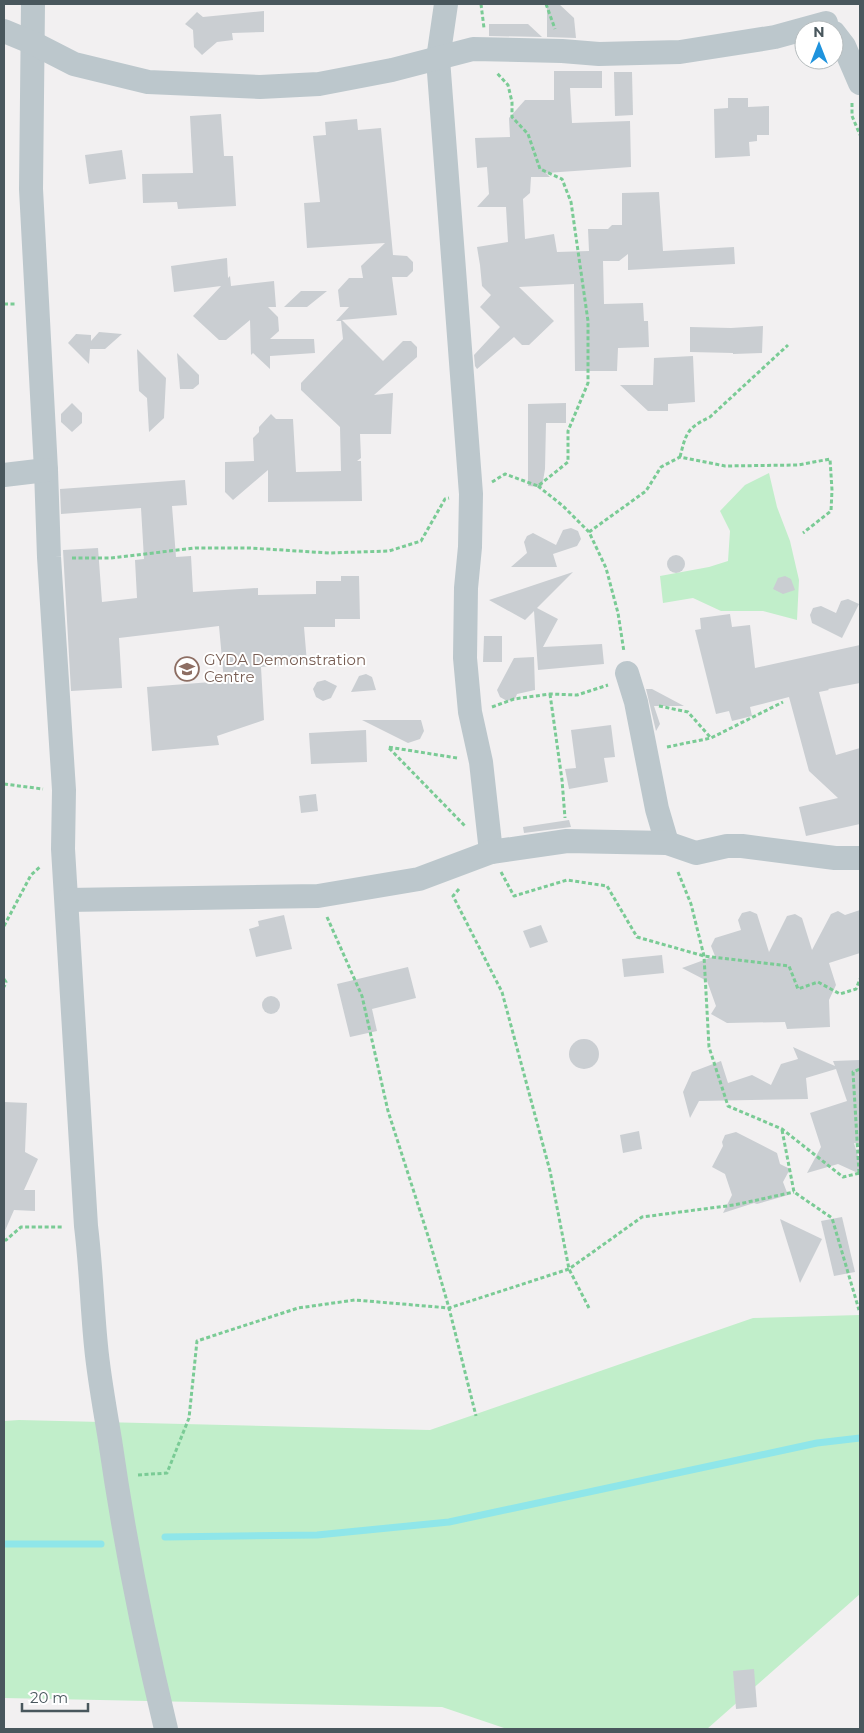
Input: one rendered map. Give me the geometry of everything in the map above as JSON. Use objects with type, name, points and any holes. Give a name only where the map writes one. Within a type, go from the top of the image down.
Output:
[{"type":"street","points":[[33,4],[31,189],[49,557],[64,790],[63,849],[86,1226],[92,1271],[96,1347],[115,1477],[132,1580],[166,1729]]},
{"type":"street","points":[[446,4],[438,59],[471,494],[470,547],[466,588],[465,658],[470,712],[481,762],[491,852]]},
{"type":"street","points":[[4,31],[33,43],[74,64],[148,82],[260,87],[319,84],[392,70],[473,49],[562,51],[599,54],[680,52],[775,37],[794,32]]},
{"type":"street","points":[[844,46],[860,82]]},
{"type":"street","points":[[4,475],[46,470]]},
{"type":"street","points":[[627,673],[636,702],[657,809],[667,843]]},
{"type":"street","points":[[66,900],[318,896],[419,879],[491,852],[567,841],[667,843],[696,853],[727,846],[742,846],[835,858],[860,858]]},
{"type":"path","points":[[473,49],[486,59],[508,85],[512,102],[512,116],[528,134],[540,169],[562,179],[572,202],[588,321],[588,382],[568,431],[568,462],[538,486]]},
{"type":"path","points":[[680,457],[685,438],[695,424],[710,417],[788,345]]},
{"type":"path","points":[[590,532],[646,491],[660,468],[680,457],[725,466],[798,465],[830,459],[831,511],[804,533]]},
{"type":"path","points":[[49,557],[110,558],[195,548],[250,548],[328,553],[389,551],[421,542],[446,499],[471,494],[505,474],[538,486],[563,506],[590,532],[606,568],[618,613],[627,673],[611,684],[577,695],[550,694],[514,698],[485,710],[470,712]]},
{"type":"path","points":[[550,694],[562,780],[567,841]]},
{"type":"path","points":[[636,702],[688,712],[712,738]]},
{"type":"path","points":[[647,752],[712,738],[783,702]]},
{"type":"path","points":[[481,762],[388,747],[491,852],[514,896],[567,880],[607,886],[638,937],[704,956],[789,966],[798,989],[818,982],[840,994],[856,989],[860,979]]},
{"type":"path","points":[[4,784],[64,790]]},
{"type":"path","points":[[667,843],[691,904],[704,956],[709,1047],[728,1106],[782,1129],[843,1177],[860,1173],[853,1072],[860,1069]]},
{"type":"path","points":[[4,926],[31,874],[63,849]]},
{"type":"path","points":[[459,889],[453,896],[502,992],[550,1171],[569,1269],[590,1310]]},
{"type":"path","points":[[318,896],[362,996],[388,1111],[449,1308],[476,1416]]},
{"type":"path","points":[[4,978],[6,982],[4,987]]},
{"type":"path","points":[[782,1129],[794,1192],[832,1218],[859,1310]]},
{"type":"path","points":[[115,1477],[167,1473],[189,1418],[197,1341],[298,1308],[355,1300],[449,1308],[569,1269],[642,1217],[734,1205],[794,1192]]},
{"type":"path","points":[[4,1240],[21,1227],[86,1226]]},
{"type":"green space","points":[[769,473],[777,507],[790,541],[799,580],[797,620],[763,611],[721,611],[693,598],[663,603],[660,576],[709,567],[728,561],[730,531],[720,511],[745,485]]},
{"type":"green space","points":[[860,1315],[860,1594],[707,1729],[507,1729],[442,1707],[4,1698],[4,1421],[430,1430],[753,1318]]},
{"type":"building","points":[[547,4],[559,4],[574,18],[576,38],[547,37]]},
{"type":"building","points":[[264,11],[264,32],[232,33],[233,40],[217,42],[202,55],[194,47],[193,30],[185,24],[197,12],[203,17]]},
{"type":"building","points":[[489,24],[528,24],[542,37],[489,36]]},
{"type":"building","points":[[554,71],[602,71],[602,88],[570,88],[572,123],[630,121],[631,167],[546,173],[550,177],[531,177],[530,193],[523,199],[525,239],[554,234],[557,252],[589,251],[588,229],[608,229],[612,225],[622,225],[622,193],[659,192],[663,251],[734,247],[735,264],[628,270],[628,254],[619,261],[603,261],[604,304],[643,303],[644,321],[648,321],[649,347],[618,348],[617,371],[575,371],[574,284],[519,287],[554,321],[529,345],[522,345],[514,337],[477,369],[474,355],[500,327],[480,307],[491,295],[482,286],[477,247],[508,242],[506,207],[477,207],[489,194],[487,167],[477,168],[475,138],[510,137],[509,118],[525,100],[554,100]]},
{"type":"building","points":[[614,72],[632,72],[633,115],[615,116]]},
{"type":"building","points":[[728,98],[748,98],[748,107],[769,106],[769,135],[757,135],[757,141],[749,142],[750,156],[715,158],[714,109],[728,108]]},
{"type":"building","points":[[221,114],[224,156],[233,156],[236,206],[178,209],[177,202],[143,203],[142,174],[193,173],[190,116]]},
{"type":"building","points":[[357,119],[358,130],[381,128],[393,255],[407,256],[413,262],[413,271],[407,277],[392,277],[397,315],[342,320],[383,361],[403,341],[411,341],[417,347],[417,357],[374,395],[393,393],[391,434],[360,434],[361,458],[357,461],[361,461],[362,501],[268,502],[268,470],[233,500],[225,492],[225,462],[254,461],[253,438],[259,432],[259,427],[271,414],[276,419],[293,419],[296,472],[341,471],[340,427],[301,390],[301,383],[343,339],[341,321],[336,321],[349,307],[340,307],[338,290],[349,278],[363,278],[361,266],[385,243],[307,248],[304,203],[320,202],[313,136],[326,135],[325,122]]},
{"type":"building","points":[[122,150],[126,179],[89,184],[85,155]]},
{"type":"building","points":[[227,258],[228,278],[230,276],[231,286],[274,281],[276,307],[268,307],[278,317],[279,331],[270,339],[314,339],[315,353],[270,356],[270,369],[253,353],[251,355],[250,320],[226,340],[219,340],[193,316],[221,286],[174,292],[171,266]]},
{"type":"building","points":[[301,291],[327,291],[307,307],[284,307]]},
{"type":"building","points":[[763,326],[762,353],[690,352],[690,327],[731,328]]},
{"type":"building","points":[[99,332],[122,334],[105,349],[90,349],[89,364],[68,343],[76,334],[91,335],[91,341]]},
{"type":"building","points":[[137,349],[166,378],[164,418],[149,432],[147,398],[139,391]]},
{"type":"building","points":[[177,353],[199,375],[199,384],[193,389],[180,389]]},
{"type":"building","points":[[693,356],[695,402],[668,404],[668,411],[648,411],[620,385],[653,385],[654,358]]},
{"type":"building","points":[[72,403],[82,413],[82,423],[72,432],[61,422],[61,414]]},
{"type":"building","points":[[566,403],[566,423],[546,423],[545,469],[542,487],[528,486],[528,404]]},
{"type":"building","points":[[185,480],[187,505],[172,506],[176,557],[191,556],[193,592],[258,588],[258,595],[316,594],[316,581],[341,581],[341,576],[359,576],[360,619],[335,619],[335,627],[304,627],[307,663],[261,667],[264,720],[217,736],[219,745],[152,751],[147,687],[224,681],[219,626],[119,638],[122,688],[71,691],[63,550],[98,548],[102,602],[137,598],[135,560],[144,559],[141,508],[61,514],[60,489]]},
{"type":"building","points":[[571,528],[578,531],[581,539],[577,546],[553,554],[557,567],[511,567],[527,553],[524,542],[527,536],[533,533],[556,545],[563,530]]},
{"type":"building","points":[[676,555],[682,558],[685,564],[682,570],[676,573],[670,570],[667,564],[670,558]]},
{"type":"building","points":[[573,572],[537,608],[558,619],[543,647],[602,644],[604,664],[538,670],[534,611],[525,620],[489,600]]},
{"type":"building","points":[[785,576],[791,579],[795,590],[783,594],[773,589],[778,578]]},
{"type":"building","points":[[848,599],[859,604],[842,638],[812,623],[810,615],[813,608],[821,606],[836,613],[841,601]]},
{"type":"building","points":[[730,614],[732,627],[750,625],[755,668],[860,645],[860,683],[819,692],[836,755],[860,748],[860,824],[806,836],[799,807],[838,798],[809,771],[789,697],[750,707],[752,716],[732,721],[729,711],[716,714],[695,630],[701,629],[700,618]]},
{"type":"building","points":[[484,636],[502,636],[502,662],[483,662]]},
{"type":"building","points":[[534,657],[535,690],[517,694],[515,699],[507,701],[500,697],[497,690],[514,658]]},
{"type":"building","points":[[366,674],[372,677],[376,690],[351,692],[359,676]]},
{"type":"building","points":[[325,680],[337,686],[331,698],[323,701],[316,697],[313,689],[317,682]]},
{"type":"building","points":[[646,689],[652,689],[684,706],[654,706],[660,724],[656,731]]},
{"type":"building","points":[[362,720],[421,720],[424,731],[420,739],[408,743]]},
{"type":"building","points":[[611,725],[615,757],[604,758],[608,782],[569,789],[565,769],[576,768],[571,730]]},
{"type":"building","points":[[366,730],[367,762],[311,764],[309,733]]},
{"type":"building","points":[[316,794],[318,811],[301,813],[299,796]]},
{"type":"building","points":[[569,820],[571,827],[524,833],[523,827]]},
{"type":"building","points":[[860,910],[860,953],[829,963],[836,985],[829,1000],[830,1027],[787,1029],[785,1022],[727,1023],[711,1014],[716,1006],[707,981],[682,968],[715,956],[711,946],[715,938],[741,930],[738,920],[742,913],[750,911],[757,914],[769,952],[787,916],[795,914],[802,918],[812,950],[831,914],[838,911],[845,915]]},
{"type":"building","points":[[284,915],[292,949],[256,957],[249,929],[259,926],[258,921]]},
{"type":"building","points":[[541,925],[548,942],[530,948],[523,931]]},
{"type":"building","points":[[662,955],[664,973],[624,977],[622,959]]},
{"type":"building","points":[[408,967],[416,998],[372,1009],[377,1031],[350,1037],[337,984]]},
{"type":"building","points":[[271,996],[277,999],[280,1005],[277,1011],[271,1014],[265,1011],[262,1005],[265,999]]},
{"type":"building","points":[[584,1039],[594,1044],[599,1054],[594,1064],[584,1069],[574,1064],[569,1054],[574,1044]]},
{"type":"building","points":[[793,1047],[835,1066],[833,1061],[860,1060],[860,1143],[854,1143],[860,1163],[860,1174],[838,1164],[807,1173],[821,1147],[810,1113],[847,1101],[836,1069],[806,1078],[808,1099],[699,1101],[690,1118],[683,1092],[692,1072],[721,1061],[728,1083],[752,1075],[771,1085],[781,1064],[798,1059]]},
{"type":"building","points":[[4,1102],[27,1103],[25,1152],[38,1159],[24,1190],[35,1190],[35,1211],[14,1210],[4,1233]]},
{"type":"building","points":[[639,1131],[642,1149],[623,1153],[620,1135]]},
{"type":"building","points":[[736,1132],[777,1153],[780,1164],[790,1169],[783,1182],[788,1195],[723,1213],[732,1195],[725,1174],[712,1167],[723,1146],[722,1142],[725,1135]]},
{"type":"building","points":[[842,1217],[855,1272],[834,1276],[821,1221]]},
{"type":"building","points":[[780,1219],[822,1239],[800,1283]]},
{"type":"building","points":[[754,1669],[757,1707],[736,1709],[733,1671]]},
{"type":"waterway","points":[[165,1537],[317,1535],[449,1522],[817,1443],[860,1438]]},
{"type":"waterway","points":[[4,1544],[101,1544]]},
{"type":"place","name":"GYDA Demonstration Centre","points":[[187,669]]}]
